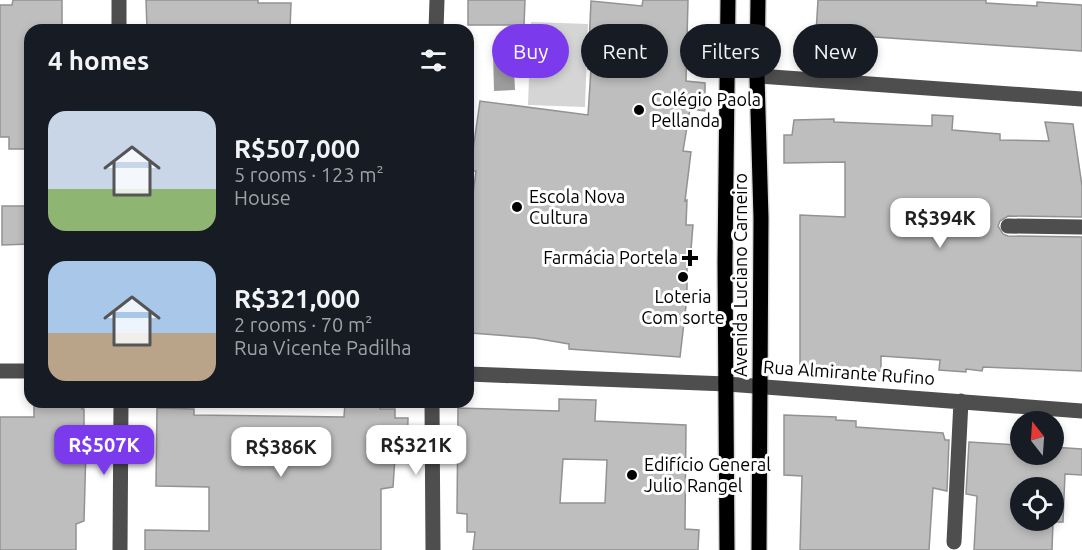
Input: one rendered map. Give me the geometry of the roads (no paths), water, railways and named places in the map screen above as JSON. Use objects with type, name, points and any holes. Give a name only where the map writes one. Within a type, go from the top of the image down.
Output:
[{"type":"main road","name":"Avenida Luciano Carneiro","points":[[726,550],[725,262],[728,0]]},
{"type":"main road","name":"Avenida Luciano Carneiro","points":[[759,0],[759,24]]},
{"type":"main road","name":"Avenida Luciano Carneiro","points":[[758,78],[761,218],[759,550]]},
{"type":"street","points":[[119,0],[119,24]]},
{"type":"street","points":[[436,0],[436,24]]},
{"type":"street","points":[[781,78],[1081,103]]},
{"type":"street","points":[[1008,226],[1082,227]]},
{"type":"street","points":[[0,371],[24,371]]},
{"type":"street","name":"Rua Almirante Rufino","points":[[474,374],[761,386],[1082,411]]},
{"type":"street","points":[[954,542],[961,401]]},
{"type":"street","points":[[120,408],[120,550]]},
{"type":"street","points":[[432,408],[433,550]]},
{"type":"place","name":"Colégio Paola Pellanda","points":[[639,110]]},
{"type":"place","name":"Escola Nova Cultura","points":[[517,207]]},
{"type":"place","name":"Farmácia Portela","points":[[690,258]]},
{"type":"place","name":"Loteria Com sorte","points":[[683,277]]},
{"type":"place","name":"Edifício General Julio Rangel","points":[[632,475]]}]
